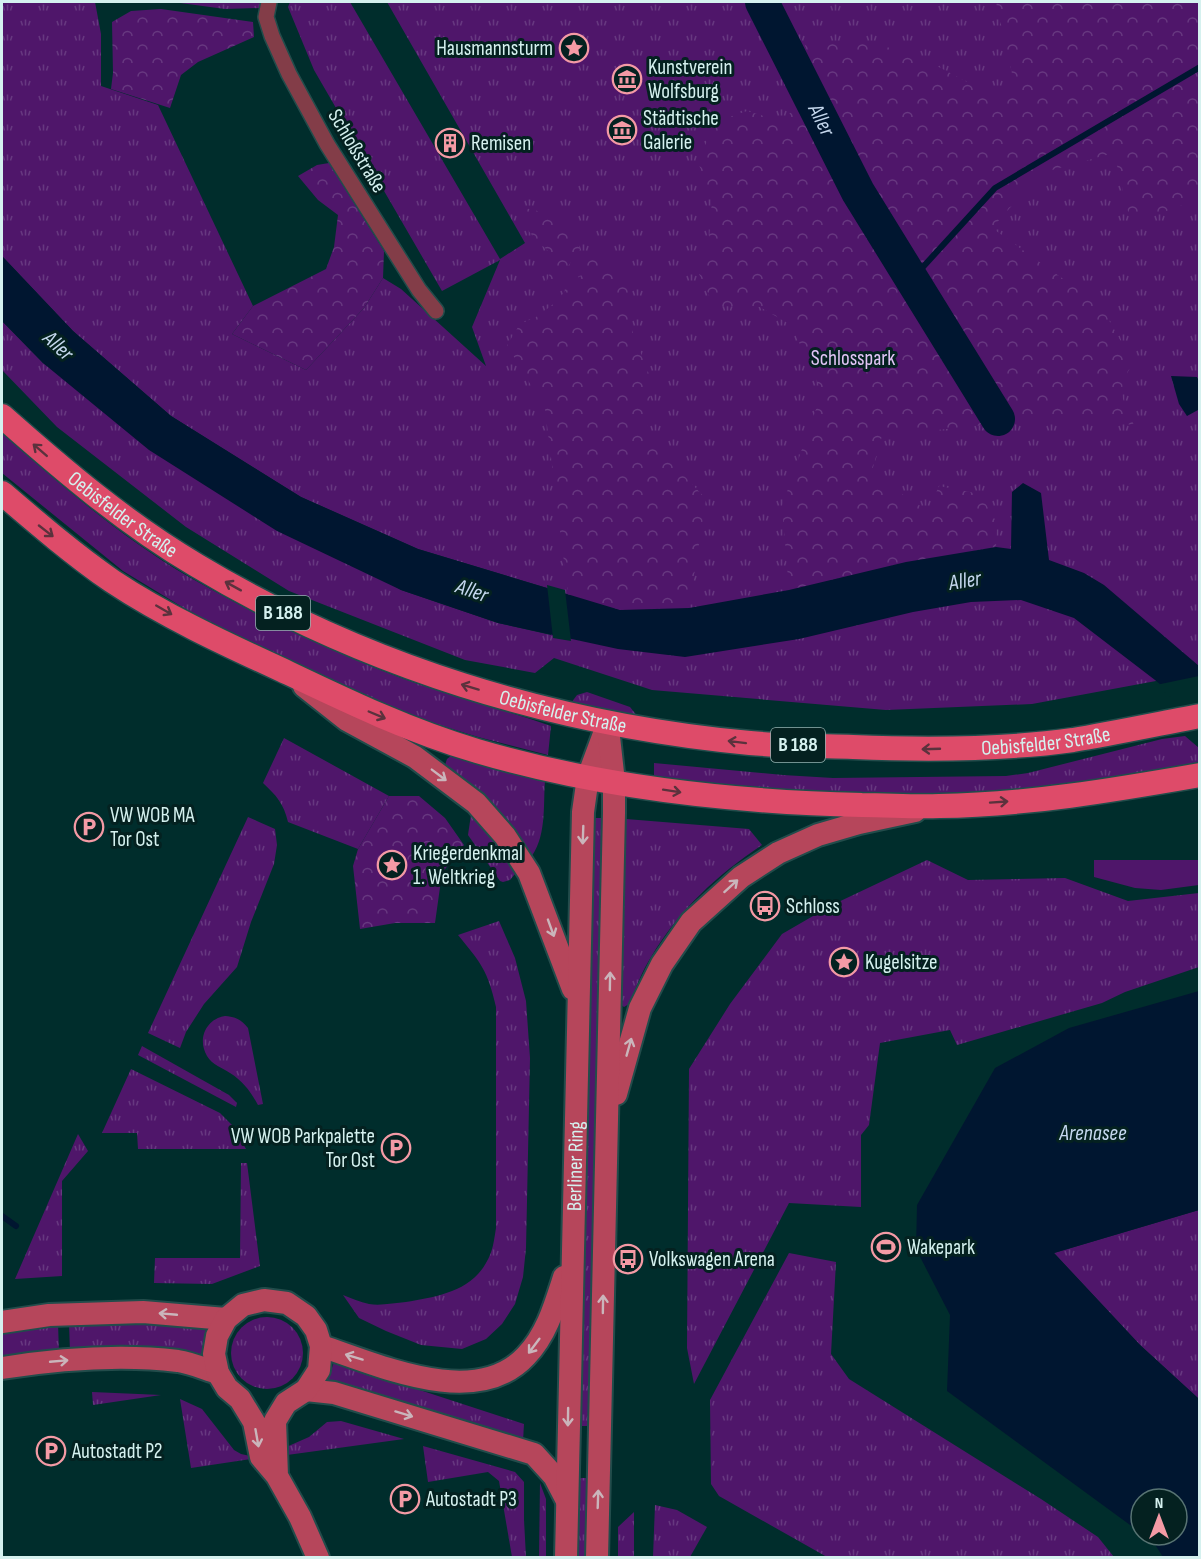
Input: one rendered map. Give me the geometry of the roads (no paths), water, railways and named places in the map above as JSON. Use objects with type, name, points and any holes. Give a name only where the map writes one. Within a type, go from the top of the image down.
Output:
[{"type":"main road","name":"Oebisfelder Straße","points":[[2,416],[65,471],[130,521],[194,564],[275,609],[380,657],[466,687],[608,723],[752,743],[909,749],[990,747],[1070,740],[1200,716]]},
{"type":"main road","name":"B 188","points":[[2,493],[37,524],[113,581],[204,633],[363,709],[465,747],[556,771],[694,795],[784,803],[940,806],[1117,790],[1200,775]]},
{"type":"main road","points":[[286,672],[347,720],[415,757],[476,803],[505,836],[529,873],[577,1001]]},
{"type":"main road","name":"Berliner Ring","points":[[566,1557],[583,812],[588,777],[608,723]]},
{"type":"main road","name":"Berliner Ring","points":[[597,1557],[614,782],[608,723]]},
{"type":"main road","points":[[607,1124],[640,1008],[662,964],[691,922],[741,877],[778,853],[818,835],[859,823],[940,806]]},
{"type":"main road","points":[[321,1346],[434,1381],[462,1382],[491,1377],[509,1369],[525,1357],[540,1339],[553,1313],[572,1253]]},
{"type":"main road","points":[[277,1476],[275,1421],[286,1403],[306,1390],[319,1370],[321,1346],[316,1330],[306,1316],[287,1303],[264,1299],[243,1305],[226,1319],[217,1336],[214,1354],[218,1373],[227,1388],[240,1399],[254,1422],[261,1457],[277,1476],[300,1517],[318,1557]]},
{"type":"main road","points":[[2,1322],[49,1315],[143,1312],[226,1319]]},
{"type":"main road","points":[[2,1368],[77,1359],[126,1358],[180,1361],[218,1373]]},
{"type":"main road","points":[[306,1390],[334,1393],[534,1454],[554,1476],[566,1500]]},
{"type":"main road","points":[[240,1399],[262,1406],[286,1403]]},
{"type":"street","name":"Schloßstraße","points":[[269,2],[267,16],[272,36],[289,74],[333,154],[419,290],[435,311]]},
{"type":"water","points":[[2,256],[73,331],[171,416],[301,497],[418,549],[620,610],[689,608],[789,590],[906,562],[996,547],[1011,549],[1012,492],[1023,483],[1041,493],[1049,560],[1084,573],[1104,585],[1199,666],[1199,717],[1074,618],[1021,600],[971,602],[913,612],[799,639],[685,657],[618,649],[498,623],[401,590],[277,531],[149,450],[43,363],[2,321]]},
{"type":"water","points":[[1171,376],[1197,377],[1200,383],[1198,410],[1187,416],[1179,404]]},
{"type":"water","name":"Arenasee","points":[[1199,991],[1199,1210],[1054,1253],[1140,1345],[1199,1399],[1199,1557],[1163,1557],[1157,1547],[1189,1547],[1189,1487],[1129,1487],[1129,1524],[947,1391],[950,1315],[916,1249],[917,1205],[995,1068],[1069,1028]]},
{"type":"waterway","name":"Aller","points":[[762,2],[858,192],[998,419]]},
{"type":"waterway","points":[[912,279],[995,188],[1200,67]]},
{"type":"waterway","points":[[2,1216],[16,1226]]},
{"type":"place","name":"Hausmannsturm","points":[[574,48]]},
{"type":"place","name":"Kunstverein Wolfsburg","points":[[627,79]]},
{"type":"place","name":"Städtische Galerie","points":[[622,130]]},
{"type":"place","name":"Remisen","points":[[450,143]]},
{"type":"place","name":"VW WOB MA Tor Ost","points":[[89,827]]},
{"type":"place","name":"Kriegerdenkmal 1. Weltkrieg","points":[[392,865]]},
{"type":"place","name":"Schloss","points":[[765,906]]},
{"type":"place","name":"Kugelsitze","points":[[844,962]]},
{"type":"place","name":"VW WOB Parkpalette Tor Ost","points":[[396,1148]]},
{"type":"place","name":"Wakepark","points":[[886,1247]]},
{"type":"place","name":"Volkswagen Arena","points":[[628,1259]]},
{"type":"place","name":"Autostadt P2","points":[[51,1451]]},
{"type":"place","name":"Autostadt P3","points":[[405,1499]]},
{"type":"park label","name":"Schlosspark","points":[[853,358]]}]
